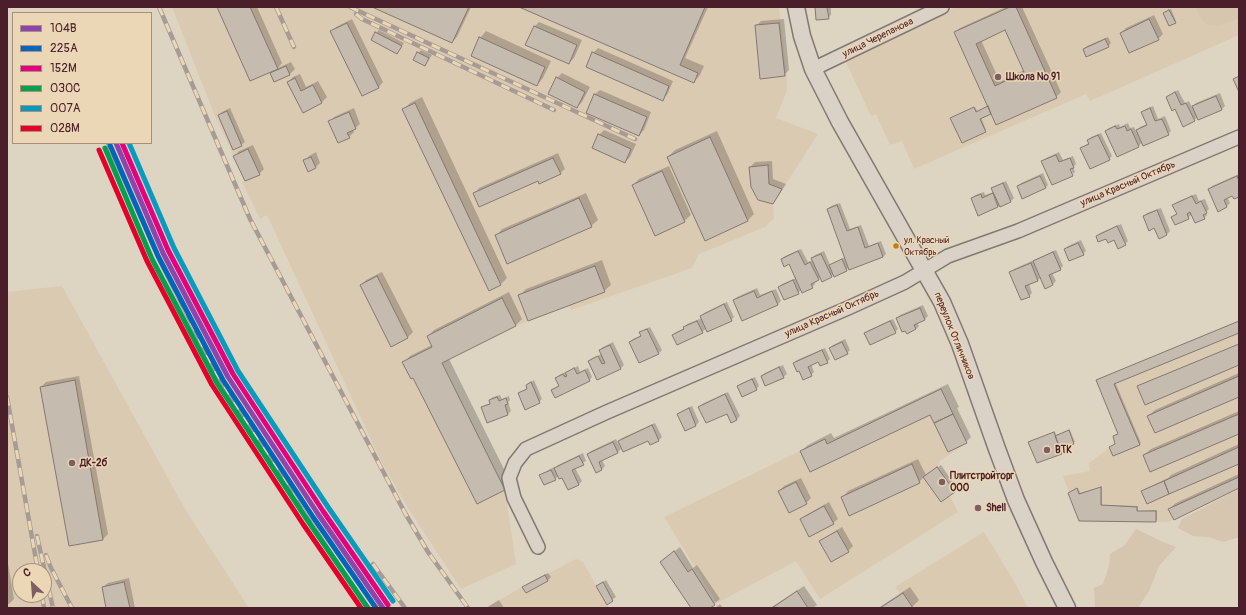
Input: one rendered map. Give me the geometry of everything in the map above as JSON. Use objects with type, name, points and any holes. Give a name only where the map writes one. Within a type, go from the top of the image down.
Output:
[{"type":"main road","name":"переулок Отличников","points":[[796,7],[802,36],[813,70],[840,122],[942,302],[960,344],[1016,500],[1067,608]]},
{"type":"street","name":"улица Черепанова","points":[[813,70],[942,7]]},
{"type":"street","name":"улица Красный Октябрь","points":[[538,547],[514,498],[509,478],[515,463],[526,449],[905,282],[948,256],[1018,231],[1239,137]]},
{"type":"shaded area","points":[[172,7],[779,7],[787,77],[787,90],[776,118],[818,134],[773,204],[774,218],[765,227],[699,254],[692,268],[571,310],[569,306],[528,321],[442,363],[505,490],[516,564],[461,589],[408,508],[380,459],[267,215],[260,219],[242,182],[245,181],[215,116]]},
{"type":"shaded area","name":"Школа № 91","points":[[956,7],[1239,7],[1239,35],[1090,101],[1086,94],[914,169],[902,141],[890,145],[876,114],[871,116],[845,60]]},
{"type":"shaded area","points":[[1196,7],[1239,7],[1239,18],[1218,26],[1209,25],[1203,21],[1198,14]]},
{"type":"shaded area","points":[[62,286],[185,509],[249,608],[7,608],[7,292]]},
{"type":"shaded area","points":[[1239,321],[1239,488],[1167,522],[1079,521],[1063,476],[1090,471],[1089,463],[1115,444],[1113,436],[1118,433],[1096,380]]},
{"type":"shaded area","points":[[941,389],[967,443],[940,461],[937,469],[958,512],[820,599],[796,561],[717,603],[664,517],[825,439],[828,444]]},
{"type":"shaded area","points":[[1239,489],[1239,537],[1224,542],[1208,537],[1193,536],[1178,528],[1182,519]]},
{"type":"shaded area","points":[[1136,529],[1176,547],[1159,566],[1149,591],[1138,608],[1095,608],[1094,588],[1103,584],[1109,566],[1110,554],[1125,545]]},
{"type":"shaded area","points":[[984,532],[1015,583],[1028,608],[912,608],[895,587]]},
{"type":"shaded area","points":[[576,559],[583,562],[609,608],[486,608],[522,587]]},
{"type":"building","points":[[217,7],[250,7],[278,69],[250,81]]},
{"type":"building","points":[[372,7],[469,7],[452,43]]},
{"type":"building","points":[[519,7],[705,7],[680,65],[698,73],[694,83]]},
{"type":"building","points":[[815,7],[827,7],[829,19],[816,20]]},
{"type":"building","points":[[1010,7],[1016,7],[1057,98],[996,125],[954,32]],"holes":[[[1005,30],[1024,72],[995,86],[976,44]]]},
{"type":"building","points":[[1169,10],[1176,23],[1169,26],[1163,13]]},
{"type":"building","points":[[1149,19],[1159,40],[1129,53],[1120,33]]},
{"type":"building","points":[[347,23],[379,88],[362,96],[330,31]]},
{"type":"building","points":[[779,23],[785,76],[760,79],[755,25]]},
{"type":"building","points":[[534,26],[577,45],[569,64],[525,45]]},
{"type":"building","points":[[375,32],[402,46],[397,54],[371,40]]},
{"type":"building","points":[[479,37],[545,67],[537,86],[471,56]]},
{"type":"building","points":[[1105,39],[1109,47],[1086,57],[1083,49]]},
{"type":"building","points":[[417,52],[429,58],[425,66],[413,60]]},
{"type":"building","points":[[592,52],[669,86],[663,101],[586,67]]},
{"type":"building","points":[[286,66],[290,75],[274,82],[270,73]]},
{"type":"building","points":[[1239,76],[1239,92],[1233,79]]},
{"type":"building","points":[[556,77],[585,92],[577,108],[548,94]]},
{"type":"building","points":[[295,78],[301,91],[313,85],[322,103],[303,113],[287,82]]},
{"type":"building","points":[[1175,92],[1181,105],[1186,103],[1195,121],[1183,127],[1175,109],[1172,111],[1166,97]]},
{"type":"building","points":[[594,94],[647,117],[639,136],[586,113]]},
{"type":"building","points":[[1216,96],[1222,110],[1198,120],[1192,106]]},
{"type":"building","points":[[415,103],[501,285],[489,291],[402,109]]},
{"type":"building","points":[[988,106],[991,114],[980,119],[986,132],[962,143],[950,118],[974,107],[976,112]]},
{"type":"building","points":[[1150,108],[1155,121],[1162,119],[1169,135],[1143,146],[1136,130],[1147,125],[1141,112]]},
{"type":"building","points":[[227,111],[242,146],[233,150],[218,115]]},
{"type":"building","points":[[349,112],[356,129],[347,133],[350,138],[338,143],[328,121]]},
{"type":"building","points":[[1115,126],[1117,129],[1125,126],[1127,131],[1131,129],[1139,147],[1117,157],[1105,131]]},
{"type":"building","points":[[598,134],[631,149],[625,163],[592,148]]},
{"type":"building","points":[[1098,135],[1110,160],[1090,169],[1080,148],[1089,144],[1087,140]]},
{"type":"building","points":[[710,137],[748,221],[705,241],[667,157]]},
{"type":"building","points":[[248,149],[260,175],[245,181],[233,156]]},
{"type":"building","points":[[1056,155],[1059,162],[1070,158],[1074,168],[1070,169],[1073,176],[1052,185],[1041,161]]},
{"type":"building","points":[[311,157],[316,168],[308,172],[303,160]]},
{"type":"building","points":[[553,158],[561,174],[539,184],[538,181],[479,207],[473,193]]},
{"type":"building","points":[[768,165],[769,184],[782,189],[773,204],[758,200],[751,187],[749,167]]},
{"type":"building","points":[[662,171],[685,222],[655,236],[632,185]]},
{"type":"building","points":[[1040,176],[1046,188],[1022,199],[1017,186]]},
{"type":"building","points":[[1237,176],[1239,181],[1239,197],[1234,199],[1232,196],[1224,200],[1227,207],[1218,212],[1208,189]]},
{"type":"building","points":[[1003,183],[1011,202],[1000,207],[991,188]]},
{"type":"building","points":[[993,193],[998,207],[978,216],[971,198],[981,194],[982,198]]},
{"type":"building","points":[[1192,196],[1196,204],[1201,201],[1207,213],[1203,215],[1205,219],[1195,223],[1190,212],[1187,214],[1189,219],[1175,225],[1171,217],[1177,214],[1172,205]]},
{"type":"building","points":[[579,198],[592,227],[507,264],[495,235]]},
{"type":"building","points":[[837,205],[847,231],[858,227],[865,248],[878,243],[883,257],[849,270],[827,209]]},
{"type":"building","points":[[1157,210],[1167,235],[1159,239],[1154,228],[1149,231],[1143,216]]},
{"type":"building","points":[[1117,226],[1126,245],[1118,249],[1114,240],[1108,243],[1106,239],[1098,242],[1096,236]]},
{"type":"building","points":[[1078,243],[1084,255],[1069,261],[1064,249]]},
{"type":"building","points":[[798,251],[805,265],[810,262],[819,280],[811,284],[813,288],[802,293],[789,264],[784,267],[781,259]]},
{"type":"building","points":[[1053,252],[1061,270],[1049,275],[1053,285],[1045,289],[1033,261]]},
{"type":"building","points":[[821,254],[832,277],[822,282],[811,258]]},
{"type":"building","points":[[842,259],[847,271],[834,277],[829,265]]},
{"type":"building","points":[[1031,263],[1038,281],[1025,286],[1030,297],[1021,300],[1009,272]]},
{"type":"building","points":[[595,266],[605,292],[528,321],[518,295]]},
{"type":"building","points":[[377,276],[408,338],[391,347],[360,285]]},
{"type":"building","points":[[793,280],[799,294],[784,300],[778,287]]},
{"type":"building","points":[[754,291],[757,298],[772,291],[778,305],[742,321],[733,300]]},
{"type":"building","points":[[502,298],[516,326],[442,363],[505,490],[477,504],[413,378],[411,379],[402,362],[432,347],[427,336]]},
{"type":"building","points":[[724,304],[732,321],[707,332],[700,316]]},
{"type":"building","points":[[920,308],[925,320],[914,325],[916,329],[907,334],[905,331],[902,332],[896,318]]},
{"type":"building","points":[[697,321],[703,333],[677,345],[672,335],[684,329],[683,327]]},
{"type":"building","points":[[890,321],[896,333],[870,345],[864,333]]},
{"type":"building","points":[[1239,321],[1239,333],[1114,384],[1140,445],[1113,456],[1109,447],[1115,444],[1113,436],[1118,434],[1096,380]]},
{"type":"building","points":[[647,329],[659,354],[639,363],[629,342],[641,336],[639,332]]},
{"type":"building","points":[[842,342],[848,354],[835,360],[829,348]]},
{"type":"building","points":[[1239,344],[1239,365],[1145,405],[1137,386]]},
{"type":"building","points":[[610,345],[621,369],[597,380],[588,361],[598,356],[602,364],[605,363],[599,350]]},
{"type":"building","points":[[822,350],[828,363],[820,366],[818,362],[808,367],[812,376],[803,380],[793,363]]},
{"type":"building","points":[[779,367],[784,378],[765,386],[761,376]]},
{"type":"building","points":[[574,368],[577,374],[585,370],[590,381],[555,398],[551,390],[559,386],[555,378],[563,374],[565,377],[567,376],[565,373]]},
{"type":"building","points":[[1239,376],[1239,397],[1155,433],[1147,416]]},
{"type":"building","points":[[752,379],[757,390],[742,397],[737,386]]},
{"type":"building","name":"ДК-2б","points":[[75,380],[103,540],[69,546],[40,387]]},
{"type":"building","points":[[531,382],[540,403],[525,410],[518,393],[527,389],[526,385]]},
{"type":"building","points":[[941,389],[953,414],[934,423],[930,415],[810,472],[800,451],[825,439],[827,444]]},
{"type":"building","points":[[725,394],[737,420],[731,423],[727,414],[706,423],[698,407]]},
{"type":"building","points":[[497,397],[499,401],[506,398],[508,404],[505,405],[508,415],[487,423],[481,407],[490,404],[489,400]]},
{"type":"building","points":[[689,408],[696,426],[685,431],[677,414]]},
{"type":"building","points":[[953,414],[967,443],[948,452],[934,423]]},
{"type":"building","points":[[1239,414],[1239,434],[1150,472],[1143,455]]},
{"type":"building","points":[[652,425],[659,441],[650,445],[648,441],[623,452],[618,441]]},
{"type":"building","points":[[1069,430],[1074,444],[1060,449],[1055,436]]},
{"type":"building","points":[[1054,432],[1062,454],[1037,463],[1028,442]]},
{"type":"building","points":[[613,442],[618,453],[599,462],[602,470],[596,473],[587,454]]},
{"type":"building","points":[[1239,447],[1239,464],[1169,494],[1164,481]]},
{"type":"building","points":[[579,456],[584,465],[572,470],[579,485],[568,490],[562,478],[559,479],[554,468]]},
{"type":"building","points":[[912,464],[920,483],[849,516],[841,497]]},
{"type":"building","points":[[937,467],[955,492],[941,502],[923,477]]},
{"type":"building","points":[[551,470],[556,480],[544,485],[539,475]]},
{"type":"building","points":[[1239,477],[1239,488],[1174,520],[1168,509]]},
{"type":"building","points":[[1164,481],[1169,494],[1147,504],[1141,491]]},
{"type":"building","points":[[796,482],[807,504],[789,513],[778,491]]},
{"type":"building","points":[[1101,487],[1101,505],[1137,507],[1137,511],[1156,511],[1156,522],[1079,521],[1068,493],[1077,488],[1079,494]]},
{"type":"building","points":[[824,506],[834,524],[809,537],[800,519]]},
{"type":"building","points":[[837,531],[849,552],[831,562],[819,541]]},
{"type":"building","points":[[674,551],[688,572],[692,569],[715,605],[710,608],[691,608],[660,562]]},
{"type":"building","points":[[545,575],[548,581],[526,593],[522,587]]},
{"type":"building","points":[[124,582],[130,608],[106,608],[102,587]]},
{"type":"building","points":[[603,582],[613,601],[607,605],[596,586]]},
{"type":"building","points":[[797,591],[808,608],[772,608]]},
{"type":"building","points":[[903,593],[913,608],[880,608]]},
{"type":"railway","points":[[159,7],[250,219],[405,513],[428,552],[468,608]]},
{"type":"railway","points":[[276,7],[294,47]]},
{"type":"railway","points":[[350,7],[635,139]]},
{"type":"railway","points":[[356,14],[362,19],[554,110]]},
{"type":"railway","points":[[108,144],[161,263],[217,374],[305,514],[367,608]]},
{"type":"railway","points":[[7,397],[37,563]]},
{"type":"railway","points":[[37,536],[53,608]]},
{"type":"railway","points":[[46,555],[51,568],[72,608]]},
{"type":"railway","points":[[373,564],[405,608]]},
{"type":"railway","points":[[43,603],[44,608]]},
{"type":"transit line","name":"104В","points":[[116,144],[163,253],[228,377],[318,514],[383,608]]},
{"type":"transit line","name":"152М","points":[[122,144],[168,250],[233,374],[323,511],[388,605]]},
{"type":"transit line","name":"007А","points":[[129,144],[174,248],[238,371],[328,507],[393,601]]},
{"type":"transit line","name":"225А","points":[[110,145],[158,256],[223,380],[313,517],[376,608]]},
{"type":"transit line","name":"030C","points":[[105,148],[152,259],[217,383],[308,521],[368,608]]},
{"type":"transit line","name":"028М","points":[[99,150],[147,261],[212,385],[303,524],[361,608]]},
{"type":"place","name":"Школа № 91","points":[[998,77]]},
{"type":"place","name":"ул. Красный Октябрь","points":[[896,246]]},
{"type":"place","name":"ВТК","points":[[1047,450]]},
{"type":"place","name":"ДК-2б","points":[[72,463]]},
{"type":"place","name":"Плитстройторг ООО","points":[[942,482]]},
{"type":"place","name":"Shell","points":[[978,508]]}]
